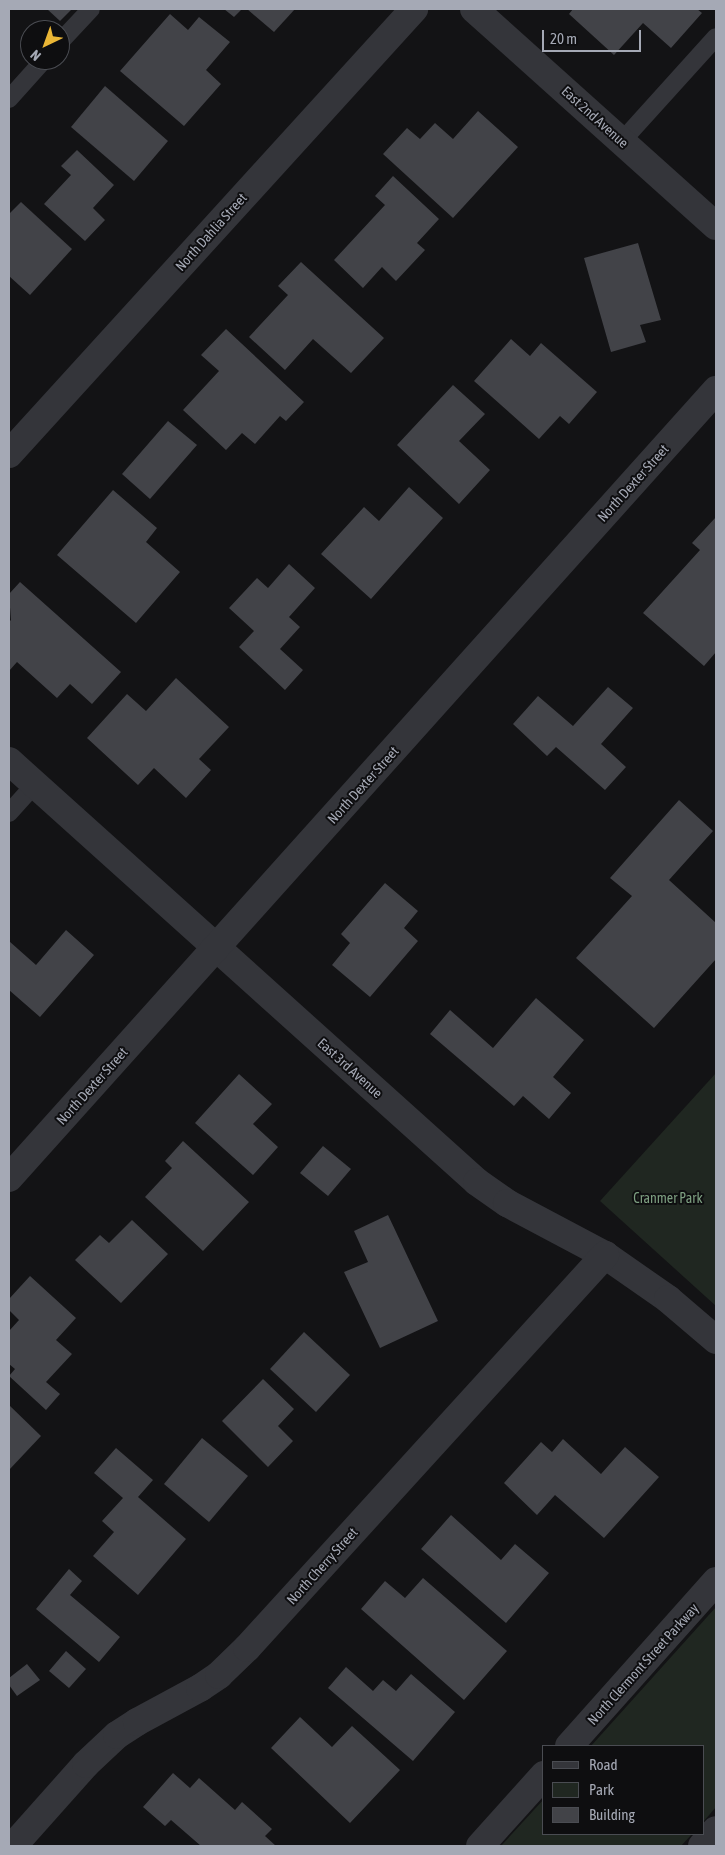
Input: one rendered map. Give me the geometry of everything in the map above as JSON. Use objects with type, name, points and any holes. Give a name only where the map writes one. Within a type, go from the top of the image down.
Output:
[{"type":"street","name":"North Dahlia Street","points":[[9,454],[414,9]]},
{"type":"street","name":"East 2nd Avenue","points":[[474,9],[716,226]]},
{"type":"street","name":"North Dexter Street","points":[[9,1178],[716,390]]},
{"type":"street","name":"East 3rd Avenue","points":[[9,761],[477,1182],[534,1219],[605,1255],[668,1299],[716,1340]]},
{"type":"street","name":"North Cherry Street","points":[[13,1846],[86,1764],[117,1735],[200,1688],[231,1664],[605,1255]]},
{"type":"street","name":"North Clermont Street Parkway","points":[[570,1745],[716,1581]]},
{"type":"street","points":[[480,1846],[542,1777]]},
{"type":"street","points":[[702,1846],[716,1830]]},
{"type":"lane","points":[[70,31],[91,9]]},
{"type":"lane","points":[[622,141],[716,37]]},
{"type":"lane","points":[[9,99],[35,70]]},
{"type":"lane","points":[[9,813],[35,784]]},
{"type":"green space","name":"Cranmer Park","points":[[716,1073],[716,1306],[600,1201]]},
{"type":"green space","points":[[716,1607],[716,1807],[705,1820],[705,1745],[592,1745]]},
{"type":"green space","points":[[542,1801],[542,1835],[691,1835],[681,1846],[501,1846]]},
{"type":"building","points":[[47,9],[72,9],[61,20]]},
{"type":"building","points":[[224,9],[242,9],[234,17]]},
{"type":"building","points":[[247,9],[295,9],[274,32]]},
{"type":"building","points":[[573,9],[697,9],[702,13],[671,48],[643,23],[614,55],[569,14]]},
{"type":"building","points":[[170,14],[188,30],[199,17],[230,42],[206,70],[221,84],[184,126],[120,71]]},
{"type":"building","points":[[105,86],[168,141],[134,181],[71,127]]},
{"type":"building","points":[[478,111],[518,147],[453,218],[383,154],[407,128],[420,139],[435,123],[453,139]]},
{"type":"building","points":[[77,150],[114,185],[93,208],[105,220],[85,241],[44,204],[71,175],[61,166]]},
{"type":"building","points":[[393,176],[439,219],[417,243],[425,250],[396,281],[382,267],[363,288],[334,260],[385,205],[375,196]]},
{"type":"building","points":[[21,202],[72,249],[30,295],[9,276],[9,214]]},
{"type":"building","points":[[638,243],[661,320],[640,325],[646,342],[611,352],[584,258]]},
{"type":"building","points":[[301,262],[384,338],[351,373],[313,339],[285,370],[249,337],[288,295],[278,286]]},
{"type":"building","points":[[226,329],[304,402],[286,421],[280,416],[255,444],[242,433],[226,450],[183,410],[219,371],[201,355]]},
{"type":"building","points":[[511,339],[530,356],[541,343],[597,392],[569,424],[560,416],[539,439],[474,381]]},
{"type":"building","points":[[453,385],[485,414],[459,441],[490,470],[459,504],[397,445]]},
{"type":"building","points":[[168,421],[197,445],[150,499],[122,474]]},
{"type":"building","points":[[409,487],[443,518],[371,599],[321,554],[364,507],[379,521]]},
{"type":"building","points":[[113,490],[157,528],[146,542],[180,572],[136,623],[57,555]]},
{"type":"building","points":[[716,517],[716,652],[704,666],[643,613],[700,550],[692,543]]},
{"type":"building","points":[[289,564],[315,588],[289,617],[300,627],[280,649],[303,670],[285,690],[239,647],[254,631],[229,608],[257,578],[268,588]]},
{"type":"building","points":[[20,582],[121,672],[92,704],[70,684],[57,698],[17,662],[9,671],[9,622],[11,620],[9,594]]},
{"type":"building","points":[[176,678],[229,727],[199,759],[211,770],[186,798],[154,768],[138,785],[87,738],[127,694],[146,711]]},
{"type":"building","points":[[608,687],[633,708],[601,744],[626,767],[605,790],[556,747],[547,756],[513,724],[538,696],[573,726]]},
{"type":"building","points":[[679,800],[713,831],[669,880],[716,923],[716,959],[654,1028],[576,958],[632,896],[610,878]]},
{"type":"building","points":[[385,883],[418,911],[404,928],[418,941],[370,997],[332,965],[350,943],[341,934]]},
{"type":"building","points":[[66,930],[94,955],[40,1017],[9,990],[9,941],[36,965]]},
{"type":"building","points":[[536,998],[584,1040],[553,1077],[571,1093],[549,1119],[523,1096],[514,1106],[430,1034],[450,1010],[493,1048]]},
{"type":"building","points":[[239,1074],[272,1104],[253,1124],[278,1147],[253,1175],[195,1123]]},
{"type":"building","points":[[183,1141],[249,1202],[203,1251],[145,1197],[172,1168],[165,1161]]},
{"type":"building","points":[[323,1146],[351,1169],[328,1196],[300,1173]]},
{"type":"building","points":[[388,1215],[438,1321],[380,1348],[344,1272],[368,1262],[354,1231]]},
{"type":"building","points":[[132,1220],[168,1254],[121,1303],[75,1260],[100,1235],[109,1243]]},
{"type":"building","points":[[30,1276],[76,1318],[56,1340],[72,1354],[46,1382],[60,1394],[46,1410],[9,1376],[15,1369],[9,1364],[9,1331],[19,1320],[9,1310],[9,1299]]},
{"type":"building","points":[[304,1332],[350,1375],[316,1412],[270,1369]]},
{"type":"building","points":[[263,1379],[294,1409],[278,1426],[293,1441],[268,1467],[222,1421]]},
{"type":"building","points":[[9,1405],[41,1436],[9,1470]]},
{"type":"building","points":[[202,1438],[248,1476],[209,1522],[164,1484]]},
{"type":"building","points":[[563,1439],[601,1474],[625,1447],[659,1477],[604,1538],[555,1495],[537,1515],[504,1483],[541,1442],[552,1452]]},
{"type":"building","points":[[116,1448],[153,1480],[138,1497],[186,1539],[138,1595],[93,1556],[114,1532],[102,1521],[123,1498],[94,1473]]},
{"type":"building","points":[[451,1515],[501,1560],[515,1544],[549,1573],[506,1623],[421,1549]]},
{"type":"building","points":[[69,1569],[82,1581],[70,1595],[120,1637],[99,1662],[36,1609]]},
{"type":"building","points":[[423,1578],[507,1651],[464,1700],[361,1609],[385,1581],[405,1598]]},
{"type":"building","points":[[66,1651],[86,1669],[69,1688],[49,1671]]},
{"type":"building","points":[[27,1664],[40,1680],[17,1696],[9,1685],[9,1678]]},
{"type":"building","points":[[346,1667],[373,1691],[383,1680],[396,1691],[411,1674],[455,1712],[413,1761],[328,1688]]},
{"type":"building","points":[[300,1717],[332,1747],[352,1726],[400,1770],[350,1823],[271,1748]]},
{"type":"building","points":[[173,1773],[190,1788],[199,1778],[235,1810],[242,1802],[272,1829],[265,1836],[276,1846],[201,1846],[171,1820],[165,1826],[143,1807]]}]
